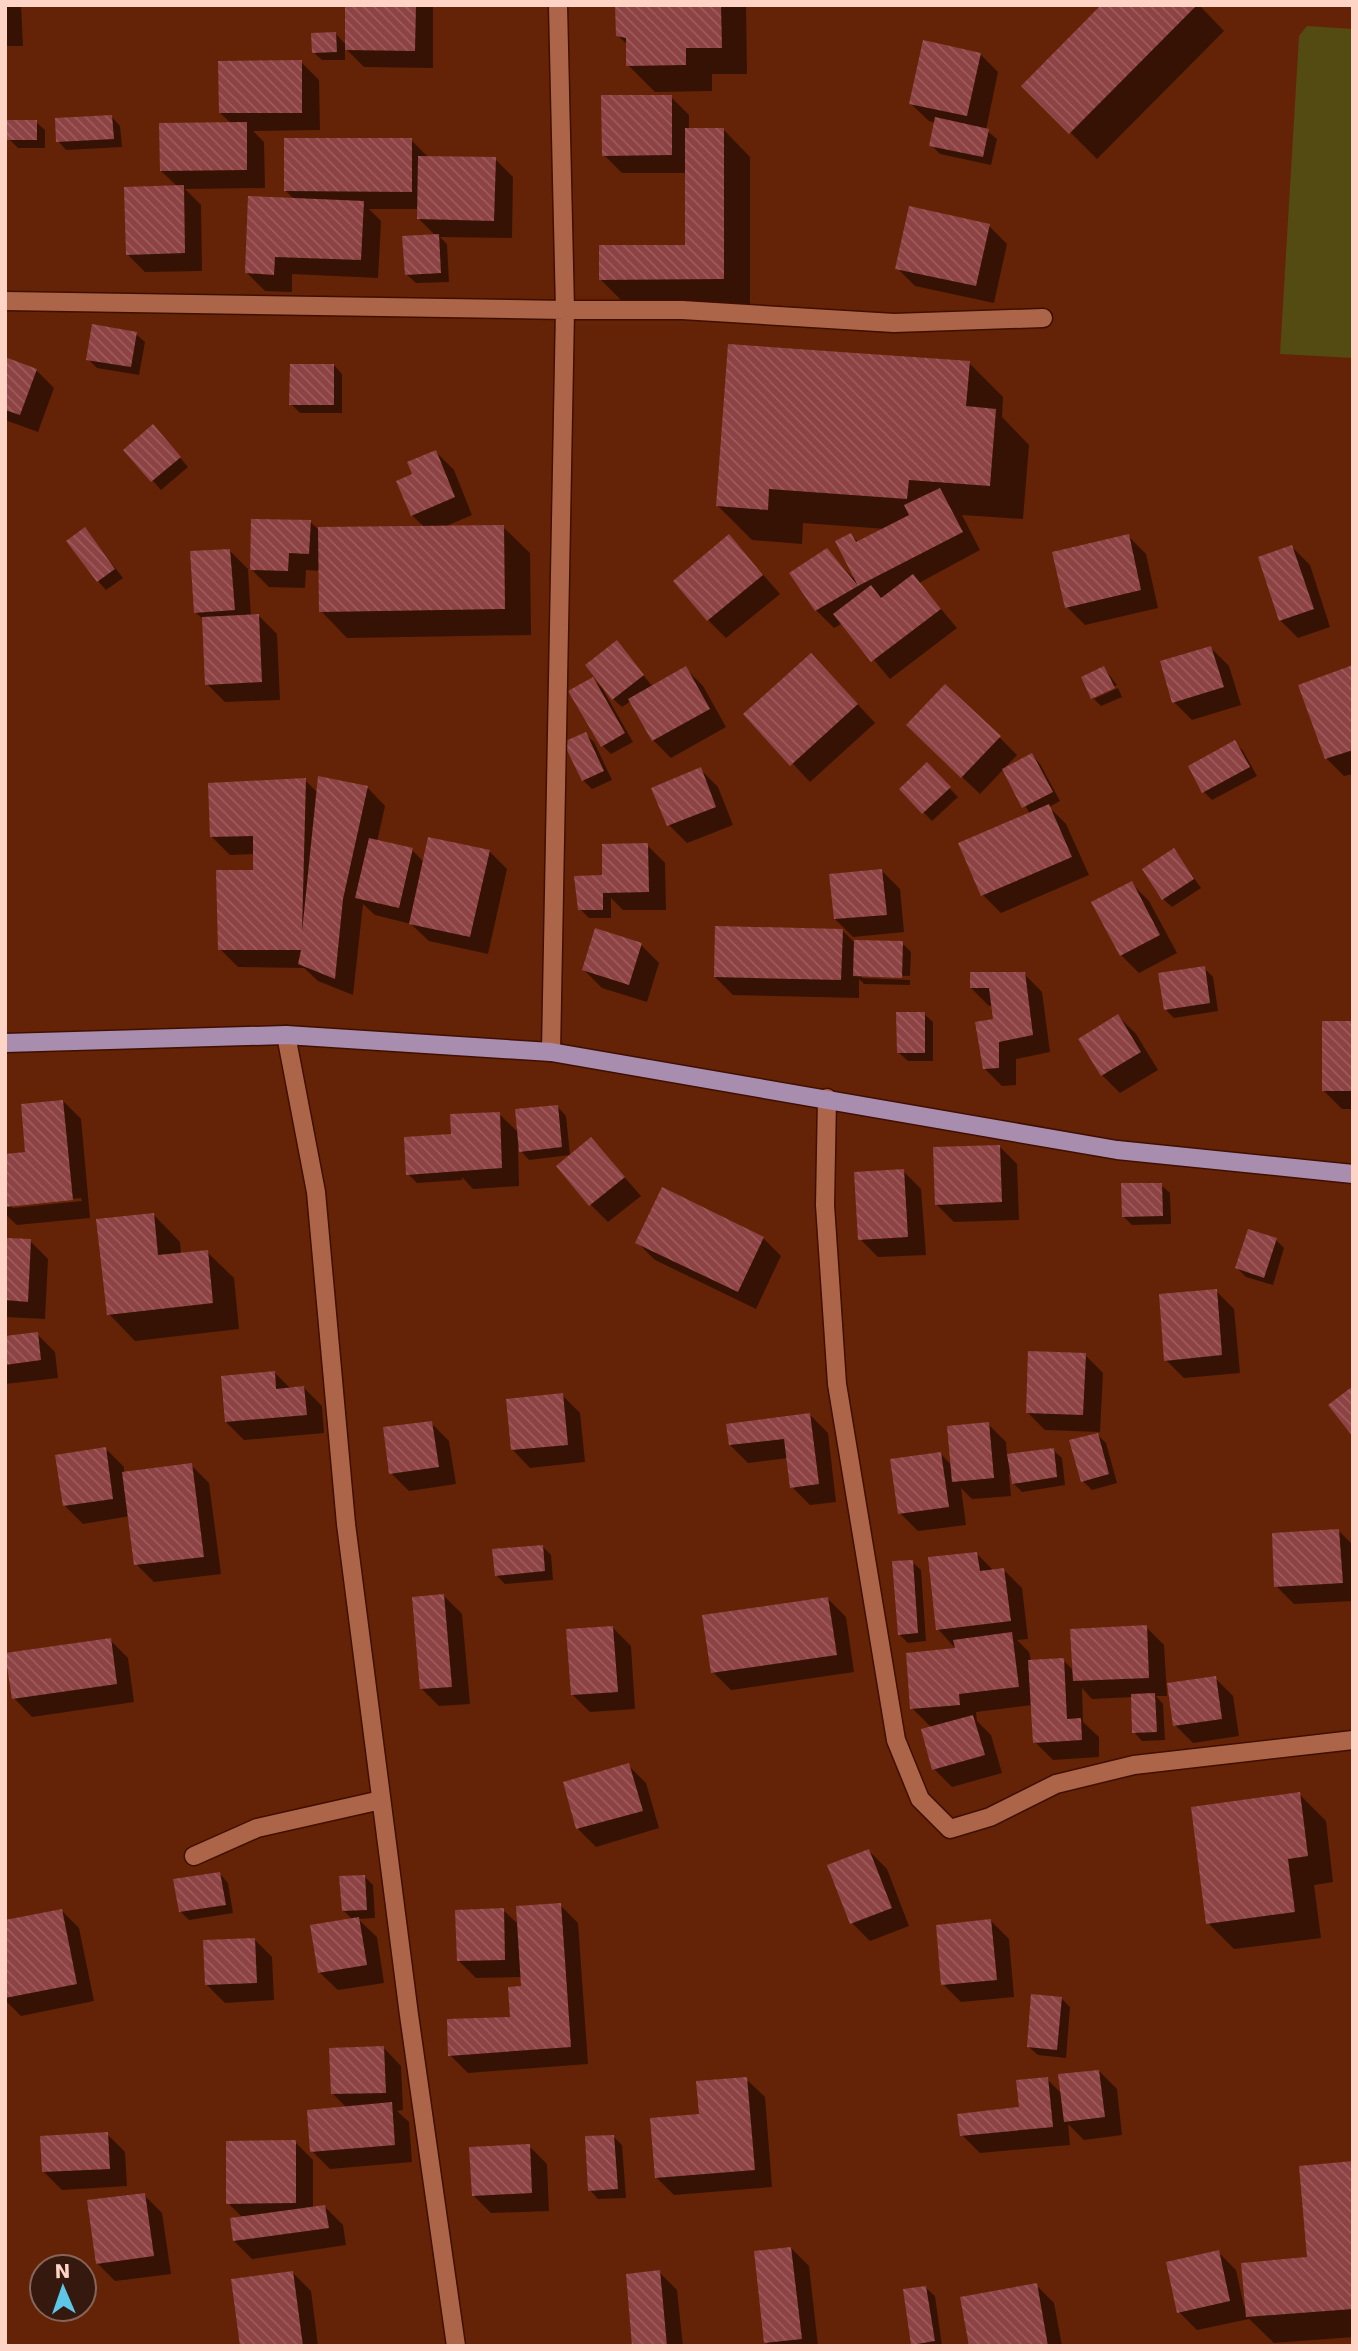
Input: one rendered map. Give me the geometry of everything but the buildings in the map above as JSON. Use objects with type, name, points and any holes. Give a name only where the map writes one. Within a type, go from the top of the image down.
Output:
[{"type":"main road","points":[[5,1043],[286,1035],[551,1052],[1117,1150],[1353,1174]]},
{"type":"street","points":[[551,1052],[565,310],[558,5]]},
{"type":"street","points":[[5,301],[682,310],[894,323],[1043,318]]},
{"type":"street","points":[[286,1035],[316,1192],[346,1524],[456,2346]]},
{"type":"street","points":[[827,1098],[825,1205],[837,1384],[897,1740],[920,1799],[950,1829],[990,1817],[1056,1784],[1134,1765],[1353,1740]]},
{"type":"street","points":[[194,1856],[257,1828],[381,1800]]},
{"type":"shaded area","points":[[1307,26],[1353,29],[1353,358],[1280,354],[1299,36]]}]
